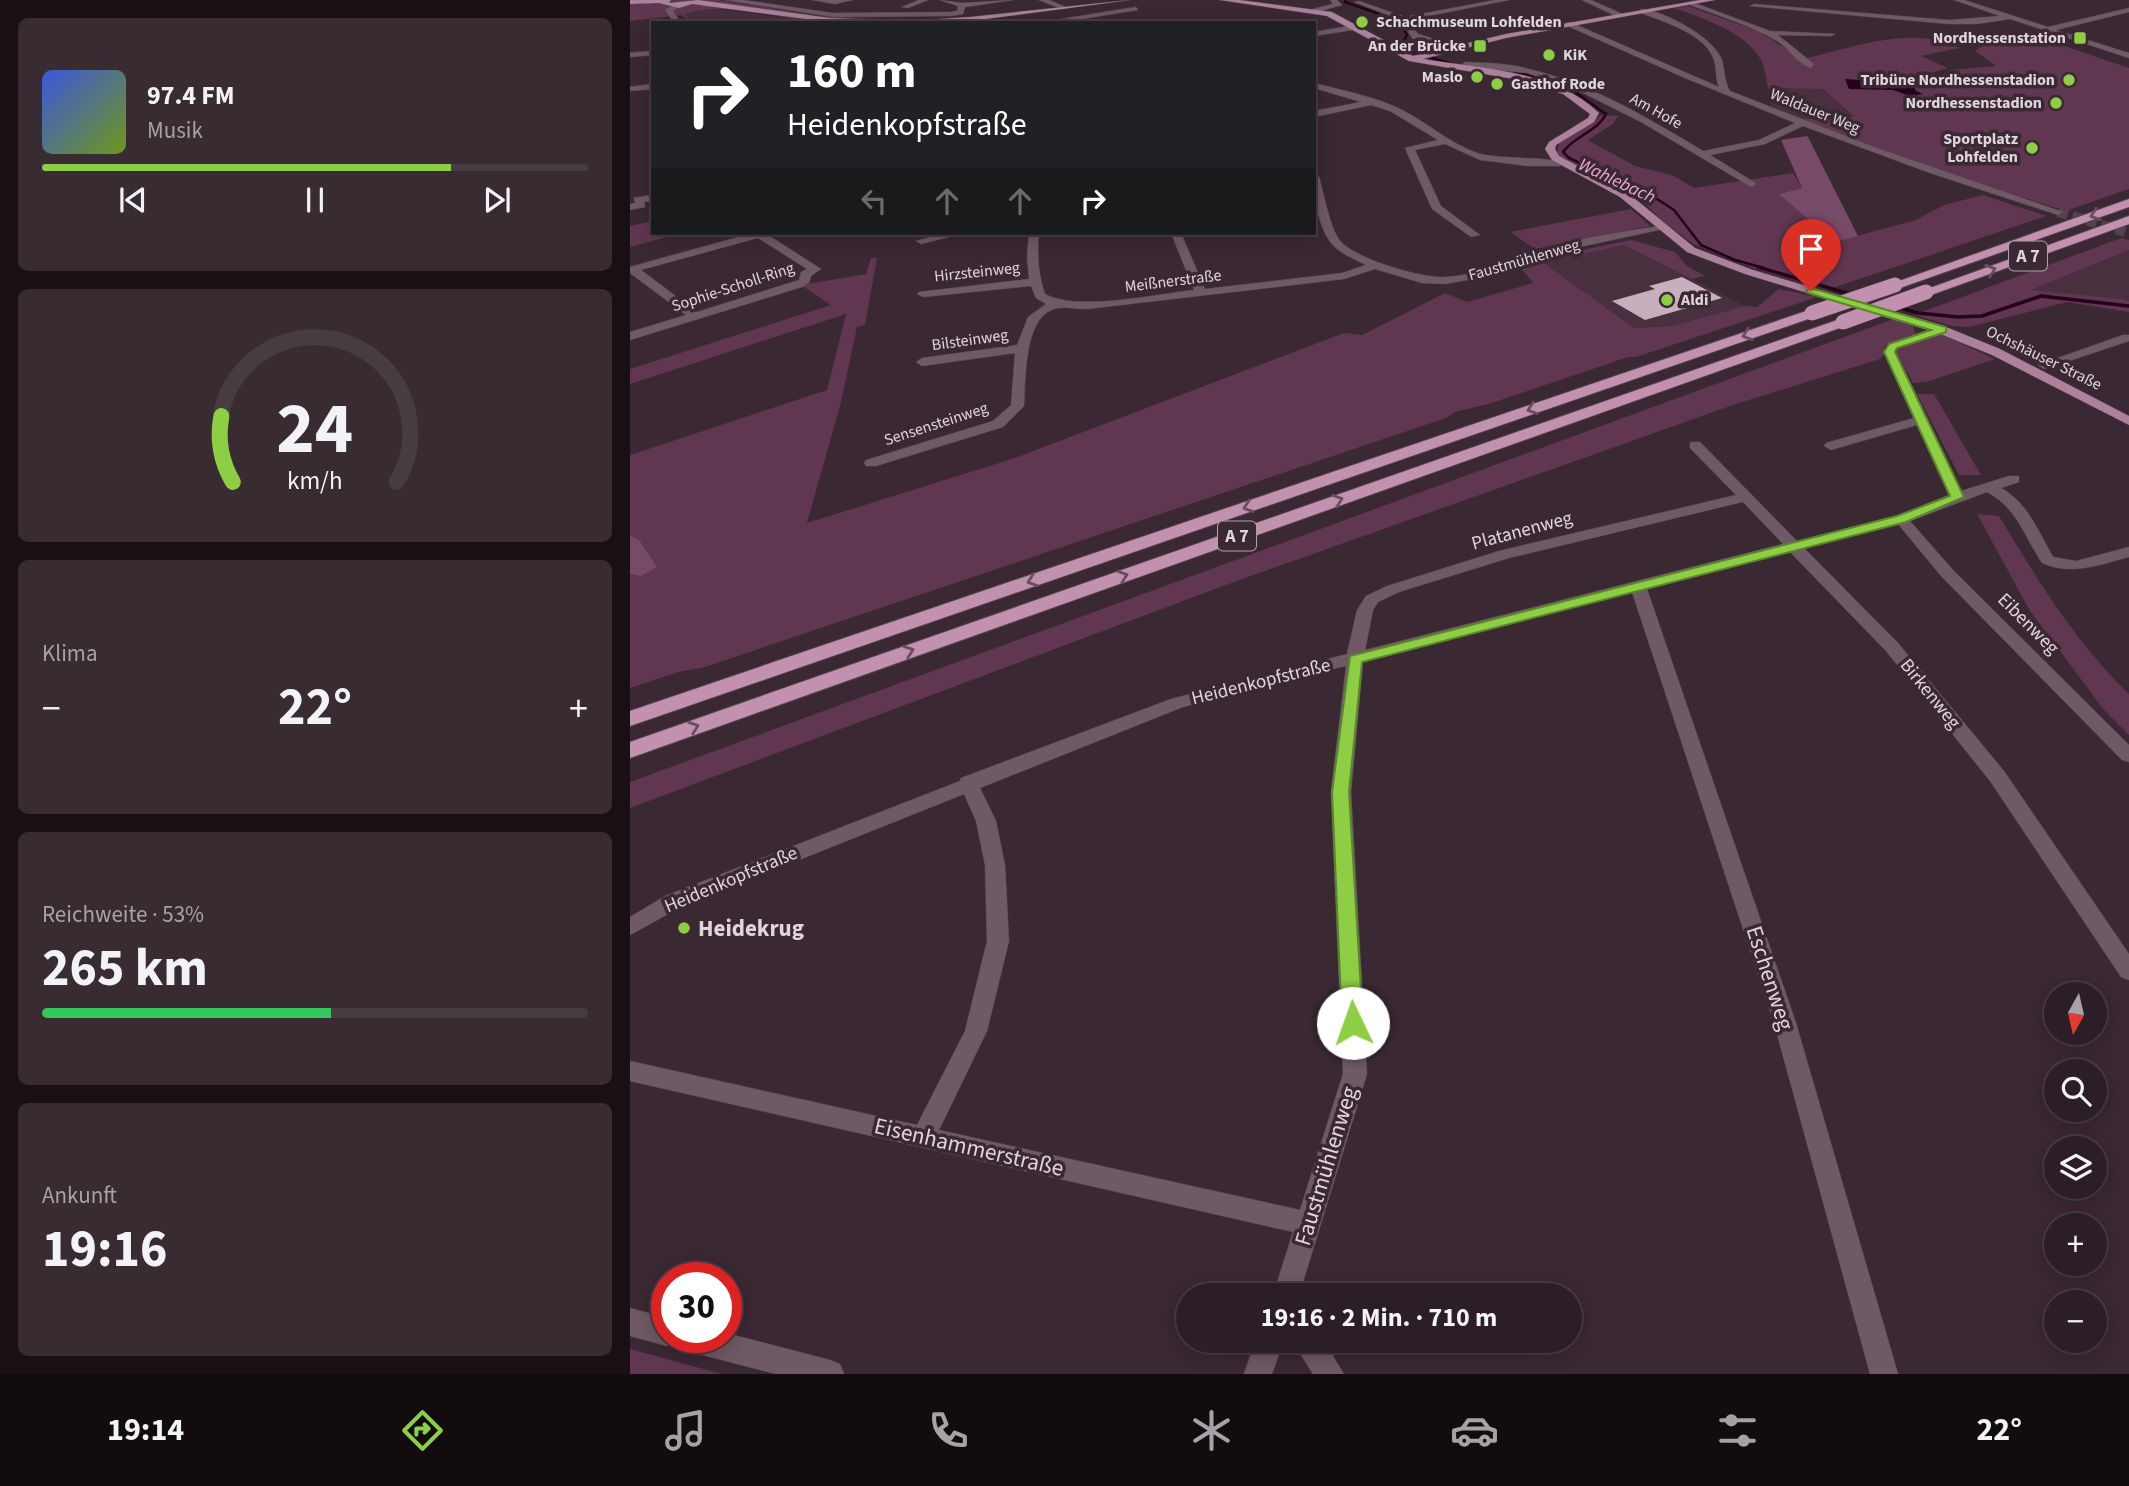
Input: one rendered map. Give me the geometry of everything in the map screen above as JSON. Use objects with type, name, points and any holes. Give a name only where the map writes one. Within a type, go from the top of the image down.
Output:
[{"type":"highway","name":"A 7","points":[[630,719],[2129,203]]},
{"type":"highway","name":"A 7","points":[[630,750],[2129,220]]},
{"type":"main road","points":[[934,21],[1127,0]]},
{"type":"main road","points":[[1223,0],[1320,10],[1415,58],[1516,76],[1559,89],[1595,113],[1591,120],[1552,144],[1551,154],[1560,163]]},
{"type":"main road","points":[[1415,58],[1567,24],[1711,0]]},
{"type":"main road","points":[[630,2],[665,1],[676,6],[692,2],[845,21]]},
{"type":"main road","name":"Ochshäuser Straße","points":[[1560,163],[1624,195],[1691,250],[1717,261],[1942,330],[1996,352],[2129,421]]},
{"type":"street","points":[[728,0],[816,13],[858,16],[951,14],[960,12],[962,5]]},
{"type":"street","points":[[815,0],[850,0]]},
{"type":"street","points":[[906,7],[925,0]]},
{"type":"street","points":[[943,0],[962,5],[1010,0]]},
{"type":"street","points":[[1042,0],[1110,21]]},
{"type":"street","points":[[1302,0],[1320,10],[1338,5],[1333,0]]},
{"type":"street","points":[[1404,19],[1501,0]]},
{"type":"street","points":[[1585,0],[1621,15]]},
{"type":"street","points":[[1957,0],[2129,56]]},
{"type":"street","points":[[1365,1],[1357,2],[1404,19],[1415,36],[1454,48]]},
{"type":"street","points":[[1692,4],[1787,42],[1802,61],[1811,66]]},
{"type":"street","points":[[676,6],[669,10],[677,21]]},
{"type":"street","points":[[1754,6],[1949,22],[1977,22],[2012,17]]},
{"type":"street","points":[[1076,21],[1095,15],[1136,9]]},
{"type":"street","points":[[2050,30],[2129,10]]},
{"type":"street","points":[[1644,11],[1682,27],[1711,46],[1718,60],[1721,83],[1727,93]]},
{"type":"street","name":"Waldauer Weg","points":[[1567,24],[1801,124],[1940,175],[2058,212]]},
{"type":"street","points":[[1316,34],[1356,27]]},
{"type":"street","points":[[1769,33],[1831,34]]},
{"type":"street","points":[[630,55],[651,53]]},
{"type":"street","name":"Am Hofe","points":[[1462,66],[1527,71],[1567,83],[1751,184]]},
{"type":"street","points":[[630,89],[651,86]]},
{"type":"street","points":[[1316,86],[1393,109],[1480,157],[1528,163],[1560,163]]},
{"type":"street","points":[[1316,114],[1372,102]]},
{"type":"street","points":[[1702,155],[1762,142],[1801,124]]},
{"type":"street","points":[[1447,141],[1410,148],[1436,207],[1475,235]]},
{"type":"street","name":"Faustmühlenweg","points":[[1316,184],[1333,239],[1342,248],[1375,265],[1422,280],[1445,281],[1504,268],[1536,255],[1573,245],[1663,228]]},
{"type":"street","points":[[632,270],[754,235]]},
{"type":"street","name":"Sophie-Scholl-Ring","points":[[630,336],[802,284],[805,274],[815,269],[764,235]]},
{"type":"street","points":[[921,241],[950,235]]},
{"type":"street","points":[[1034,235],[1030,259],[1035,282],[1040,296],[1054,304]]},
{"type":"street","points":[[1176,235],[1201,293]]},
{"type":"street","name":"Meißnerstraße","points":[[1054,304],[1087,306],[1201,293],[1344,275],[1375,265]]},
{"type":"street","points":[[632,270],[695,316]]},
{"type":"street","name":"Hirzsteinweg","points":[[923,294],[1035,282]]},
{"type":"street","name":"Sensensteinweg","points":[[871,463],[998,424],[1017,407],[1022,348],[1032,320],[1054,304]]},
{"type":"street","points":[[1942,330],[1893,346],[1890,352],[1957,497]]},
{"type":"street","points":[[2044,365],[2127,338]]},
{"type":"street","name":"Bilsteinweg","points":[[922,362],[1022,348]]},
{"type":"street","points":[[1830,446],[1921,420]]},
{"type":"street","name":"Birkenweg","points":[[1695,446],[1892,647],[1997,776],[2129,971]]},
{"type":"street","name":"Heidenkopfstraße","points":[[630,927],[672,902],[968,783],[1177,703],[1901,519],[2014,479]]},
{"type":"street","points":[[1988,487],[2009,498],[2047,560],[2055,564],[2069,566],[2129,552]]},
{"type":"street","name":"Platanenweg","points":[[1355,659],[1365,610],[1372,599],[1393,589],[1504,554],[1747,497]]},
{"type":"street","name":"Eibenweg","points":[[1901,519],[1947,573],[2129,756]]},
{"type":"street","name":"Eschenweg","points":[[1638,587],[1785,1023],[1884,1374]]},
{"type":"street","name":"Faustmühlenweg","points":[[1290,1283],[1355,1074],[1340,792],[1355,659]]},
{"type":"street","points":[[923,1137],[976,1031],[998,941],[995,865],[991,843],[986,821],[968,783]]},
{"type":"street","name":"Eisenhammerstraße","points":[[630,1071],[1309,1224]]},
{"type":"street","points":[[630,1322],[651,1328]]},
{"type":"street","points":[[742,1351],[830,1374]]},
{"type":"street","points":[[1258,1374],[1265,1353]]},
{"type":"street","points":[[1315,1353],[1330,1374]]},
{"type":"shaded area","points":[[630,0],[718,0],[821,16],[880,19],[807,21],[717,9],[684,14],[691,21],[682,15],[630,21]]},
{"type":"shaded area","points":[[1688,6],[1758,31],[1803,59],[1861,44],[1902,38],[1941,41],[1959,48],[1921,56],[1948,68],[1921,76],[1922,79],[1935,79],[1951,70],[1996,66],[1975,51],[1980,47],[2032,35],[2129,68],[2129,189],[2066,211],[1899,159],[1798,119],[1854,117],[1823,89],[1768,88],[1761,60],[1754,50],[1722,27],[1675,8]]},
{"type":"shaded area","points":[[717,9],[809,21],[691,21],[684,14]]},
{"type":"shaded area","points":[[1845,79],[1912,83],[1916,91],[1923,94],[1910,96],[1893,90],[1849,89]]},
{"type":"shaded area","points":[[1768,88],[1823,89],[1854,118],[1798,119],[1772,107]]},
{"type":"shaded area","points":[[1601,115],[1618,116],[1613,124],[1588,140],[1635,166],[1672,175],[1694,188],[1793,173],[1802,188],[1780,194],[1834,242],[1916,220],[1944,205],[1983,195],[2046,216],[1827,290],[1753,268],[1693,244],[1665,223],[1638,197],[1581,171],[1556,155],[1560,141]]},
{"type":"shaded area","points":[[1807,136],[1858,236],[1834,242],[1779,194],[1802,188],[1781,140]]},
{"type":"shaded area","points":[[1631,209],[1650,226],[1535,249],[1510,232]]},
{"type":"shaded area","points":[[651,221],[651,235],[675,235],[630,247],[630,226]]},
{"type":"shaded area","points":[[2121,238],[2129,240],[2129,250],[2031,290],[2121,299],[2129,301],[2129,312],[2067,302],[1969,327],[1952,326],[1914,315]]},
{"type":"shaded area","points":[[1631,240],[1675,252],[1686,265],[1705,276],[1692,279],[1624,245],[1584,254],[1573,252]]},
{"type":"shaded area","points":[[1624,245],[1745,306],[1672,326],[1634,328],[1541,262],[1573,252],[1584,254]]},
{"type":"shaded area","points":[[2129,250],[2129,301],[2030,290]]},
{"type":"shaded area","points":[[871,258],[877,258],[865,325],[857,327],[841,402],[807,523],[1015,458],[1344,333],[1362,335],[1445,293],[1467,302],[1533,283],[1520,267],[1541,261],[1634,328],[1672,326],[1745,306],[1757,307],[1779,289],[1817,297],[1492,403],[1455,412],[1446,418],[702,668],[678,672],[630,688],[630,574],[641,575],[639,540],[630,535],[630,455],[827,390],[846,314],[630,384],[630,369],[831,305],[801,285],[866,274]]},
{"type":"shaded area","points":[[1896,318],[1913,325],[1915,334],[1886,345],[1886,353],[1880,359],[1733,405],[1234,582],[630,808],[630,782]]},
{"type":"shaded area","points":[[1941,334],[1995,359],[1930,381],[1913,383],[1896,352],[1897,347]]},
{"type":"shaded area","points":[[1917,394],[1934,394],[1981,475],[1959,475]]},
{"type":"shaded area","points":[[1977,514],[1999,516],[2074,631],[2129,694],[2129,735],[2104,710],[2030,611]]},
{"type":"shaded area","points":[[630,535],[639,540],[657,567],[641,576],[630,574]]},
{"type":"shaded area","points":[[630,1349],[722,1374],[630,1374]]},
{"type":"building","name":"Aldi","points":[[1682,277],[1722,298],[1645,320],[1612,301],[1655,289],[1649,286]]},
{"type":"waterway","name":"Wahlebach","points":[[1346,0],[1345,2],[1399,21],[1407,35],[1402,43],[1406,50],[1452,64]]},
{"type":"waterway","name":"Wahlebach","points":[[1514,71],[1548,81]]},
{"type":"waterway","name":"Wahlebach","points":[[1568,87],[1606,114],[1597,125],[1563,152],[1569,158],[1654,197],[1674,210],[1701,245],[1735,260],[1764,268]]},
{"type":"waterway","name":"Wahlebach","points":[[1758,267],[1853,295]]},
{"type":"waterway","name":"Wahlebach","points":[[1897,307],[1918,313],[1958,317],[1982,316],[2041,296],[2129,306]]},
{"type":"tunnel","points":[[2058,212],[2129,233]]},
{"type":"place","name":"Schachmuseum Lohfelden","points":[[1362,22]]},
{"type":"place","name":"Nordhessenstation","points":[[2080,38]]},
{"type":"place","name":"An der Brücke","points":[[1480,46]]},
{"type":"place","name":"KiK","points":[[1549,55]]},
{"type":"place","name":"Maslo","points":[[1477,77]]},
{"type":"place","name":"Tribüne Nordhessenstadion","points":[[2069,80]]},
{"type":"place","name":"Gasthof Rode","points":[[1497,84]]},
{"type":"place","name":"Nordhessenstadion","points":[[2056,103]]},
{"type":"place","name":"Sportplatz Lohfelden","points":[[2032,148]]},
{"type":"place","name":"Aldi","points":[[1667,300]]},
{"type":"place","name":"Heidekrug","points":[[684,928]]},
{"type":"route","points":[[1353,1023],[1340,792],[1355,659],[1901,519],[1957,497],[1890,352],[1893,346],[1942,330],[1920,321],[1811,291]]}]
